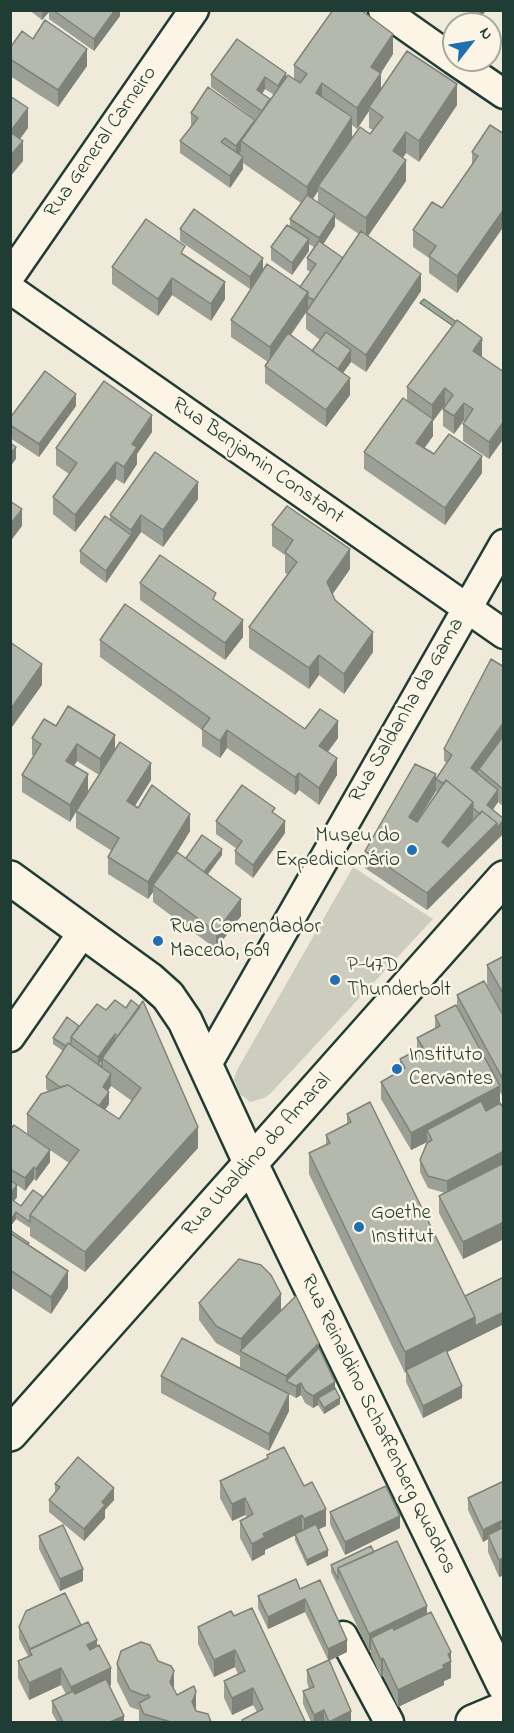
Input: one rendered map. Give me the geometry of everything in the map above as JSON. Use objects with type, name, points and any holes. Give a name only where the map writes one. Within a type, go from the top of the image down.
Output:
[{"type":"main road","name":"Rua Reinaldino Schaffenberg Quadros","points":[[10,878],[149,979],[168,996],[185,1021],[251,1164],[504,1685]]},
{"type":"main road","name":"Rua Ubaldino do Amaral","points":[[10,1434],[504,878]]},
{"type":"main road","points":[[473,1722],[504,1708]]},
{"type":"street","name":"Rua General Carneiro","points":[[10,276],[194,10]]},
{"type":"street","points":[[383,10],[442,52]]},
{"type":"street","points":[[472,72],[504,94]]},
{"type":"street","name":"Rua Benjamin Constant","points":[[10,289],[504,634]]},
{"type":"street","name":"Rua Saldanha da Gama","points":[[206,1066],[504,544]]},
{"type":"street","points":[[10,1037],[83,932]]},
{"type":"street","points":[[343,1636],[389,1722]]},
{"type":"shaded area","points":[[424,299],[482,340],[479,344],[420,303]]},
{"type":"shaded area","points":[[353,867],[433,919],[270,1094],[250,1102],[239,1093],[234,1079],[237,1070]]},
{"type":"building","points":[[53,10],[115,10],[94,39]]},
{"type":"building","points":[[333,10],[361,10],[393,34],[371,67],[381,73],[357,108],[322,83],[316,93],[352,117],[307,187],[241,141],[288,75],[300,83],[307,74],[294,65]]},
{"type":"building","points":[[45,20],[87,49],[58,90],[10,59],[10,48],[22,31],[33,39]]},
{"type":"building","points":[[237,39],[286,73],[278,86],[265,77],[257,90],[270,99],[262,111],[211,75]]},
{"type":"building","points":[[407,51],[457,84],[419,141],[406,132],[393,151],[406,160],[366,218],[318,186],[360,127],[370,134],[383,117],[369,107]]},
{"type":"building","points":[[208,87],[255,120],[236,146],[225,138],[221,142],[243,157],[230,176],[180,141],[198,118],[191,113]]},
{"type":"building","points":[[10,96],[28,108],[10,132]]},
{"type":"building","points":[[490,125],[504,134],[504,209],[457,276],[429,256],[436,246],[413,230],[432,202],[442,208],[478,156],[472,152]]},
{"type":"building","points":[[10,132],[23,141],[10,156]]},
{"type":"building","points":[[307,195],[335,214],[319,238],[290,219]]},
{"type":"building","points":[[194,209],[263,258],[250,277],[180,229]]},
{"type":"building","points":[[146,219],[185,246],[181,253],[225,282],[211,304],[172,278],[158,299],[112,267]]},
{"type":"building","points":[[287,225],[309,239],[292,263],[271,247]]},
{"type":"building","points":[[361,231],[421,274],[366,355],[306,312]]},
{"type":"building","points":[[319,241],[343,258],[314,300],[308,297],[308,292],[300,287],[316,264],[307,258]]},
{"type":"building","points":[[267,264],[308,292],[270,347],[231,320]]},
{"type":"building","points":[[457,320],[482,338],[473,351],[504,372],[504,421],[489,442],[463,424],[473,409],[464,403],[454,416],[443,409],[453,395],[445,388],[432,405],[407,387]]},
{"type":"building","points":[[326,332],[351,350],[338,369],[312,351]]},
{"type":"building","points":[[288,333],[350,378],[326,410],[265,366]]},
{"type":"building","points":[[45,371],[76,394],[39,444],[10,425],[10,418]]},
{"type":"building","points":[[104,381],[152,415],[132,444],[137,447],[124,467],[116,462],[75,515],[53,497],[77,463],[56,448]]},
{"type":"building","points":[[403,398],[433,419],[416,443],[434,454],[449,434],[482,456],[445,508],[364,452]]},
{"type":"building","points":[[10,443],[16,447],[10,454]]},
{"type":"building","points":[[155,452],[198,482],[163,530],[141,515],[131,530],[110,515]]},
{"type":"building","points":[[10,501],[22,509],[10,525]]},
{"type":"building","points":[[287,506],[350,549],[327,582],[335,600],[373,632],[344,674],[319,655],[309,668],[249,627],[297,562],[285,552],[293,540],[272,525]]},
{"type":"building","points":[[105,516],[131,535],[106,571],[80,551]]},
{"type":"building","points":[[160,555],[216,593],[213,599],[243,620],[225,643],[140,583]]},
{"type":"building","points":[[125,604],[305,729],[320,709],[338,721],[319,746],[337,758],[319,788],[299,773],[295,777],[227,730],[220,741],[202,729],[210,718],[100,640]]},
{"type":"building","points":[[10,642],[42,664],[10,710]]},
{"type":"building","points":[[491,659],[504,667],[504,722],[471,768],[498,790],[487,805],[504,819],[497,828],[497,823],[482,811],[480,814],[473,808],[473,802],[446,780],[444,784],[436,779],[452,755],[444,749]]},
{"type":"building","points":[[68,706],[115,735],[100,759],[77,744],[66,761],[88,774],[70,805],[22,775],[41,744],[32,738],[44,719],[56,726]]},
{"type":"building","points":[[504,735],[504,790],[479,769]]},
{"type":"building","points":[[120,742],[151,763],[127,801],[138,808],[152,785],[190,814],[148,882],[108,857],[119,838],[76,811]]},
{"type":"building","name":"Museu do Expedicionário","points":[[415,764],[436,774],[409,817],[417,822],[446,780],[473,802],[442,842],[448,847],[482,811],[497,823],[427,893],[365,851]]},
{"type":"building","points":[[242,785],[275,808],[272,812],[285,821],[253,865],[235,851],[242,841],[216,821]]},
{"type":"building","points":[[202,835],[222,849],[204,872],[186,858]]},
{"type":"building","points":[[177,852],[241,899],[216,932],[153,885]]},
{"type":"building","points":[[504,956],[504,995],[487,965]]},
{"type":"building","points":[[484,981],[504,1017],[504,1081],[457,995]]},
{"type":"building","points":[[115,1000],[126,1008],[131,1000],[140,1007],[118,1036],[115,1034],[98,1057],[71,1037],[97,1004],[106,1010]]},
{"type":"building","points":[[143,1001],[198,1127],[85,1252],[30,1215],[79,1150],[27,1114],[41,1094],[68,1085],[119,1119],[141,1088],[102,1058]]},
{"type":"building","points":[[456,1005],[500,1086],[411,1133],[381,1082],[405,1068],[400,1059],[423,1047],[417,1038],[440,1026],[435,1016]]},
{"type":"building","points":[[67,1017],[79,1026],[71,1037],[71,1043],[66,1046],[53,1038]]},
{"type":"building","points":[[68,1043],[111,1074],[103,1087],[109,1092],[99,1106],[68,1085],[60,1087],[46,1077]]},
{"type":"building","points":[[481,1101],[486,1111],[500,1103],[504,1109],[504,1151],[447,1181],[428,1176],[420,1160],[427,1143],[432,1140],[427,1130]]},
{"type":"building","points":[[370,1102],[475,1317],[405,1352],[309,1153],[330,1143],[326,1135],[351,1122],[347,1114]]},
{"type":"building","points":[[14,1125],[50,1150],[36,1169],[34,1167],[25,1178],[10,1169],[10,1130]]},
{"type":"building","points":[[504,1163],[504,1222],[463,1242],[439,1196]]},
{"type":"building","points":[[10,1180],[17,1185],[10,1194]]},
{"type":"building","points":[[33,1190],[43,1197],[30,1215],[30,1222],[16,1212],[10,1221],[11,1199],[21,1206]]},
{"type":"building","points":[[10,1230],[29,1243],[27,1244],[10,1233]]},
{"type":"building","points":[[10,1233],[68,1271],[51,1297],[10,1270]]},
{"type":"building","points":[[239,1259],[261,1265],[271,1275],[281,1294],[241,1339],[216,1326],[199,1303]]},
{"type":"building","points":[[504,1277],[504,1312],[475,1326],[475,1317],[465,1296]]},
{"type":"building","points":[[296,1296],[319,1343],[286,1376],[240,1351]]},
{"type":"building","points":[[182,1338],[289,1394],[269,1434],[161,1376]]},
{"type":"building","points":[[319,1348],[335,1382],[313,1396],[305,1391],[301,1383],[296,1386],[286,1381]]},
{"type":"building","points":[[446,1350],[462,1386],[423,1406],[406,1370]]},
{"type":"building","points":[[335,1388],[340,1398],[324,1408],[318,1398]]},
{"type":"building","points":[[284,1447],[304,1486],[312,1482],[326,1509],[304,1519],[302,1515],[263,1534],[265,1537],[252,1544],[240,1521],[253,1514],[245,1498],[232,1504],[220,1481],[268,1458],[267,1455]]},
{"type":"building","points":[[78,1457],[114,1488],[102,1502],[105,1505],[84,1529],[49,1500],[60,1487],[55,1484]]},
{"type":"building","points":[[504,1481],[504,1525],[501,1521],[483,1530],[468,1498]]},
{"type":"building","points":[[386,1486],[400,1516],[345,1542],[330,1512]]},
{"type":"building","points":[[316,1524],[328,1550],[307,1560],[295,1534]]},
{"type":"building","points":[[63,1525],[83,1569],[60,1579],[39,1536]]},
{"type":"building","points":[[504,1527],[504,1558],[499,1560],[488,1535]]},
{"type":"building","points":[[397,1541],[427,1606],[369,1634],[338,1568]]},
{"type":"building","points":[[371,1546],[374,1552],[338,1568],[338,1579],[331,1565]]},
{"type":"building","points":[[296,1579],[300,1589],[320,1580],[347,1640],[328,1649],[305,1599],[268,1617],[258,1596]]},
{"type":"building","points":[[65,1593],[81,1625],[30,1649],[19,1627],[26,1611]]},
{"type":"building","points":[[252,1608],[305,1721],[243,1722],[242,1720],[263,1709],[253,1688],[232,1698],[224,1681],[245,1671],[235,1650],[214,1660],[198,1627],[231,1611],[234,1616]]},
{"type":"building","points":[[431,1612],[451,1652],[448,1654],[451,1661],[443,1665],[444,1668],[398,1690],[371,1638],[393,1627],[394,1630]]},
{"type":"building","points":[[88,1622],[97,1640],[87,1645],[90,1650],[99,1645],[111,1668],[71,1687],[61,1668],[29,1683],[18,1661],[32,1655],[29,1650]]},
{"type":"building","points":[[141,1642],[150,1645],[158,1661],[171,1666],[174,1671],[170,1682],[177,1695],[194,1686],[196,1692],[192,1702],[196,1711],[208,1714],[211,1722],[171,1722],[144,1714],[139,1703],[150,1697],[148,1694],[145,1696],[130,1690],[117,1664],[121,1651]]},
{"type":"building","points":[[329,1660],[351,1711],[329,1722],[324,1710],[314,1715],[303,1691],[314,1687],[307,1670]]},
{"type":"building","points":[[106,1679],[124,1716],[110,1722],[63,1722],[52,1701],[73,1691],[75,1694]]},
{"type":"place","name":"Museu do Expedicionário","points":[[412,850]]},
{"type":"place","name":"Rua Comendador Macedo, 609","points":[[158,941]]},
{"type":"place","name":"P-47D Thunderbolt","points":[[335,980]]},
{"type":"place","name":"Instituto Cervantes","points":[[397,1069]]},
{"type":"place","name":"Goethe Institut","points":[[359,1227]]}]
